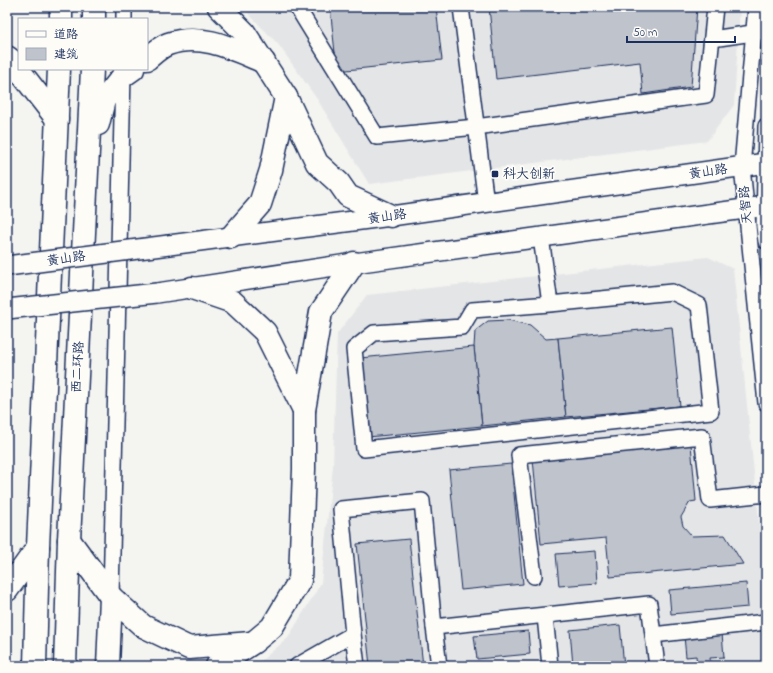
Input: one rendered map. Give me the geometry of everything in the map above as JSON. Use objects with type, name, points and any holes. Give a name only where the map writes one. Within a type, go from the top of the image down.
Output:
[{"type":"highway","points":[[61,7],[61,18]]},
{"type":"highway","points":[[94,7],[94,18]]},
{"type":"highway","points":[[219,7],[244,32],[264,62],[286,97],[318,163],[338,183],[348,196],[391,216]]},
{"type":"highway","points":[[148,58],[167,44],[192,39],[218,43],[264,62]]},
{"type":"highway","points":[[7,57],[18,69]]},
{"type":"highway","points":[[19,70],[57,118]]},
{"type":"highway","points":[[35,666],[38,547],[59,70]]},
{"type":"highway","name":"西二环路","points":[[65,666],[69,540],[89,160],[92,70]]},
{"type":"highway","points":[[89,160],[104,100],[126,71]]},
{"type":"highway","points":[[231,237],[260,204],[271,170],[286,97]]},
{"type":"highway","points":[[218,666],[254,642],[272,627],[300,580],[304,469],[304,410],[320,312],[354,263]]},
{"type":"highway","points":[[192,288],[233,302],[266,332],[304,410]]},
{"type":"highway","points":[[69,540],[111,597],[143,626],[189,648],[254,642]]},
{"type":"highway","points":[[7,590],[38,547]]},
{"type":"highway","points":[[108,666],[111,597]]},
{"type":"main road","name":"黄山路","points":[[7,266],[391,216],[765,163]]},
{"type":"main road","points":[[7,309],[157,293],[354,263],[746,208],[765,207]]},
{"type":"street","points":[[124,7],[124,18]]},
{"type":"street","points":[[297,7],[377,137],[476,127],[706,95],[714,7]]},
{"type":"street","points":[[461,7],[486,203]]},
{"type":"street","name":"天智路","points":[[756,7],[760,32],[742,167],[766,403]]},
{"type":"street","points":[[712,39],[760,32]]},
{"type":"street","points":[[111,597],[126,71]]},
{"type":"street","name":"天智路","points":[[766,126],[766,240]]},
{"type":"street","points":[[541,237],[550,304]]},
{"type":"street","points":[[672,292],[699,305],[711,411],[364,449],[354,349],[374,333],[462,327],[472,310],[550,304],[672,292]]},
{"type":"street","points":[[534,576],[519,455],[702,436],[710,500],[766,494]]},
{"type":"street","points":[[357,666],[341,509],[422,501],[439,666]]},
{"type":"street","points":[[434,627],[649,604],[657,666]]},
{"type":"street","points":[[545,616],[550,666]]},
{"type":"street","points":[[654,634],[766,622]]},
{"type":"street","points":[[297,666],[353,634]]},
{"type":"shaded area","points":[[242,7],[740,7],[734,105],[707,141],[369,184],[317,99],[278,44]]},
{"type":"shaded area","points":[[708,257],[733,269],[766,590],[766,666],[255,666],[288,638],[321,583],[333,466],[337,334],[367,295]]},
{"type":"building","points":[[330,7],[436,7],[442,60],[337,71]]},
{"type":"building","points":[[489,7],[697,7],[691,87],[643,94],[640,62],[496,79]]},
{"type":"building","points":[[508,320],[530,325],[546,339],[558,338],[566,417],[482,426],[474,347],[475,331],[488,321]]},
{"type":"building","points":[[672,327],[680,406],[566,417],[558,338]]},
{"type":"building","points":[[474,347],[482,426],[368,437],[360,358]]},
{"type":"building","points":[[691,444],[696,501],[690,502],[681,517],[683,526],[692,536],[725,535],[743,564],[610,577],[606,538],[541,544],[533,459]]},
{"type":"building","points":[[511,464],[523,584],[461,590],[449,470]]},
{"type":"building","points":[[409,539],[423,666],[370,666],[357,544]]},
{"type":"building","points":[[595,551],[597,583],[559,586],[556,554]]},
{"type":"building","points":[[746,583],[748,607],[671,614],[669,590]]},
{"type":"building","points":[[620,625],[624,666],[573,666],[570,630]]},
{"type":"building","points":[[528,631],[530,654],[477,659],[474,636]]},
{"type":"building","points":[[722,633],[724,657],[710,658],[711,666],[697,666],[696,656],[686,657],[684,636]]},
{"type":"place","name":"科大创新","points":[[495,174]]}]
